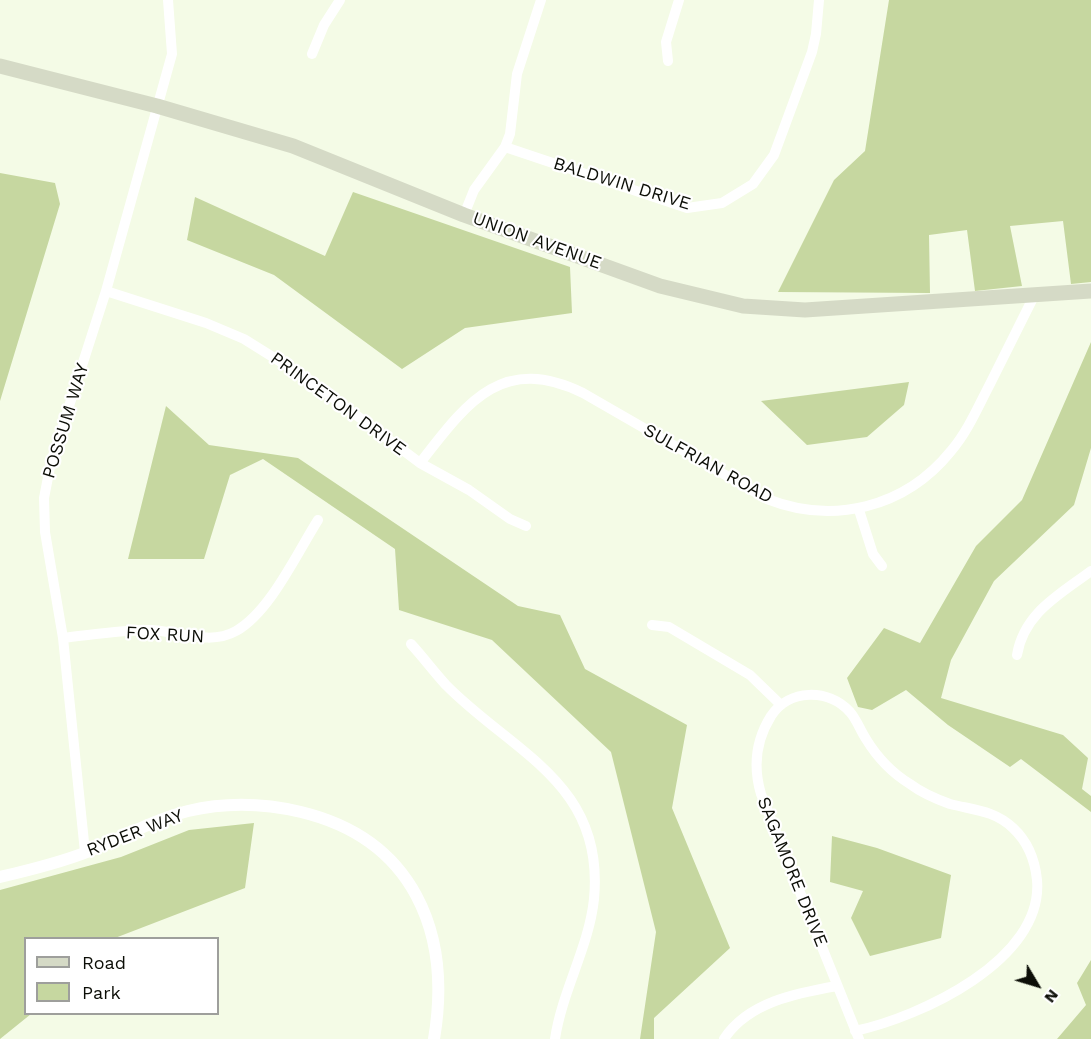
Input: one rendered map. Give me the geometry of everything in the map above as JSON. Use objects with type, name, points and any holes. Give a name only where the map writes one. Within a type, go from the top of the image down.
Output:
[{"type":"main road","name":"UNION AVENUE","points":[[0,66],[157,106],[293,146],[464,215],[660,286],[743,306],[805,310],[844,309],[1091,291]]},
{"type":"street","name":"POSSUM WAY","points":[[85,852],[63,638],[45,532],[44,498],[51,462],[106,291],[172,54],[168,0]]},
{"type":"street","points":[[312,54],[324,25],[340,0]]},
{"type":"street","points":[[464,215],[478,182],[505,147],[514,111],[517,74],[542,0]]},
{"type":"street","points":[[668,61],[666,42],[679,0]]},
{"type":"street","name":"BALDWIN DRIVE","points":[[505,147],[687,208],[722,203],[753,184],[774,155],[812,52],[819,0]]},
{"type":"street","name":"PRINCETON DRIVE","points":[[106,291],[207,323],[244,339],[308,379],[420,463],[469,490],[510,519],[526,526]]},
{"type":"street","name":"SULFRIAN ROAD","points":[[420,463],[459,413],[477,396],[515,380],[534,378],[552,381],[584,393],[751,492],[774,502],[817,512],[860,510],[913,485],[951,452],[970,423],[1035,294]]},
{"type":"street","points":[[860,510],[873,554],[882,566]]},
{"type":"street","name":"FOX RUN","points":[[63,638],[142,630],[209,638],[225,637],[250,621],[267,602],[318,520]]},
{"type":"street","points":[[1017,655],[1020,636],[1032,619],[1091,571]]},
{"type":"street","points":[[652,625],[669,627],[750,675],[780,705],[794,698],[810,695],[831,699],[841,704],[855,719],[874,751],[895,774],[934,798],[985,811],[1006,822],[1028,847],[1036,871],[1037,895],[1030,919],[1022,933],[997,960],[967,984],[926,1008],[857,1035]]},
{"type":"street","points":[[411,644],[447,686],[552,774],[572,801],[586,832],[594,864],[592,915],[567,988],[555,1039]]},
{"type":"street","name":"SAGAMORE DRIVE","points":[[780,705],[768,721],[760,738],[757,757],[758,785],[857,1035]]},
{"type":"street","name":"RYDER WAY","points":[[0,877],[85,852],[188,812],[235,804],[277,807],[339,824],[374,846],[390,860],[415,893],[424,910],[440,968],[440,996],[434,1039]]},
{"type":"street","points":[[724,1039],[742,1017],[764,1006],[813,990],[837,986]]},
{"type":"green space","points":[[889,0],[1091,0],[1091,282],[1071,284],[1063,221],[1010,226],[1022,286],[975,291],[967,230],[929,235],[930,293],[778,292],[834,180],[865,151]]},
{"type":"green space","points":[[0,173],[55,183],[60,204],[0,401]]},
{"type":"green space","points":[[353,192],[570,267],[572,313],[465,328],[402,369],[274,275],[187,240],[195,197],[325,256]]},
{"type":"green space","points":[[1091,342],[1091,448],[1074,505],[994,581],[951,660],[941,698],[1063,735],[1088,758],[1082,789],[1091,796],[1091,812],[1021,759],[1010,767],[948,725],[906,690],[872,710],[858,707],[847,678],[884,628],[920,643],[976,546],[1022,500]]},
{"type":"green space","points":[[909,382],[904,405],[867,437],[807,445],[761,401]]},
{"type":"green space","points":[[166,406],[209,445],[298,458],[518,606],[560,615],[585,669],[687,725],[672,808],[730,948],[654,1018],[654,1039],[640,1039],[656,932],[611,752],[492,640],[399,610],[395,549],[263,459],[230,475],[204,559],[128,559]]},
{"type":"green space","points":[[254,823],[245,888],[118,937],[24,937],[24,1015],[30,1015],[0,1039],[0,890],[121,857],[189,830]]},
{"type":"green space","points":[[832,836],[877,848],[951,875],[941,938],[870,956],[851,918],[863,891],[830,882]]},
{"type":"green space","points":[[1091,960],[1091,1039],[1057,1039],[1086,1005],[1077,983]]}]
